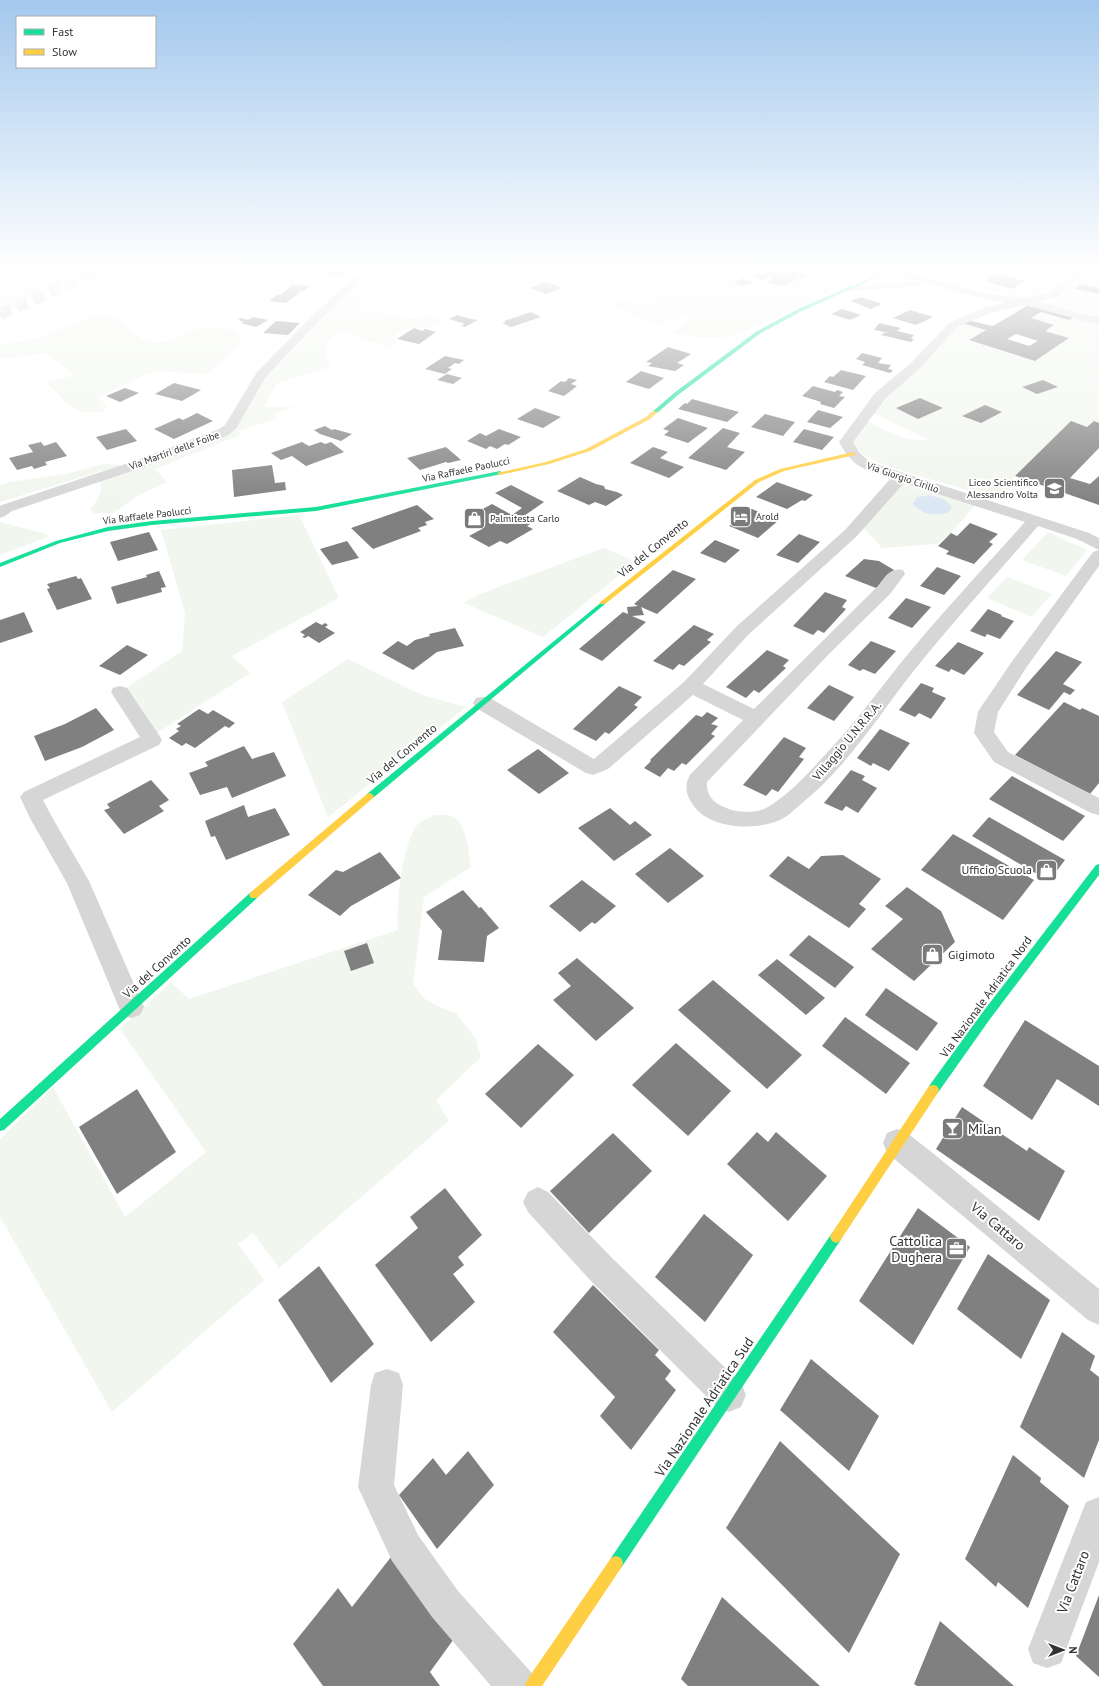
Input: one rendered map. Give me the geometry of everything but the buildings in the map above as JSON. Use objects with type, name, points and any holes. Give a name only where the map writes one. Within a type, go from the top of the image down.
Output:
[{"type":"main road","name":"Via Raffaele Paolucci","points":[[0,565],[58,542],[108,529],[152,523],[316,509],[383,497],[550,462],[588,450],[648,418],[676,394],[737,349]]},
{"type":"main road","name":"Via del Convento","points":[[0,1126],[278,873],[610,598],[757,481],[782,470],[852,454]]},
{"type":"main road","name":"Via Nazionale Adriatica Nord","points":[[897,1143],[976,1028],[1024,963],[1099,868]]},
{"type":"main road","name":"Via Nazionale Adriatica Sud","points":[[533,1686],[897,1143]]},
{"type":"street","name":"Via Martiri delle Foibe","points":[[2,510],[145,462],[224,432],[230,427],[261,375],[286,349]]},
{"type":"street","name":"Via Giorgio Cirillo","points":[[931,349],[916,365],[880,396],[858,424],[846,442],[852,454],[865,465],[1083,536],[1099,546]]},
{"type":"street","points":[[483,703],[593,768],[607,760],[691,686],[744,630],[851,533],[896,482],[902,478]]},
{"type":"street","name":"Villaggio U.N.R.R.A.","points":[[897,574],[884,590],[828,644],[697,780],[696,790],[701,801],[708,809],[731,818],[752,819],[768,816],[775,813],[809,786],[857,733],[906,669],[1035,520]]},
{"type":"street","points":[[1099,555],[1015,670],[988,712],[984,733],[1001,757],[1099,807]]},
{"type":"street","points":[[691,686],[756,719]]},
{"type":"street","points":[[120,692],[152,740],[31,797],[42,820],[78,881],[131,1007]]},
{"type":"street","name":"Via Cattaro","points":[[897,1143],[1099,1309]]},
{"type":"street","points":[[538,1202],[606,1274],[729,1395]]},
{"type":"street","points":[[388,1385],[376,1487],[405,1548],[445,1604],[517,1686]]},
{"type":"street","name":"Via Cattaro","points":[[1047,1649],[1099,1515]]},
{"type":"shaded area","points":[[0,349],[235,349],[208,374],[159,371],[143,376],[98,397],[107,406],[104,411],[94,412],[85,412],[72,407],[66,403],[49,385],[44,383],[74,375],[50,356],[43,353],[0,359]]},
{"type":"shaded area","points":[[295,349],[326,349],[330,367],[277,383],[265,407],[295,407],[273,414],[277,418],[239,431],[240,435],[155,469],[167,482],[137,496],[112,514],[93,513],[90,509],[100,496],[100,480],[233,430],[246,413],[267,377]]},
{"type":"shaded area","points":[[932,349],[999,349],[1035,361],[1053,349],[1099,349],[1099,423],[1094,422],[1087,427],[1071,422],[1015,476],[1002,500],[905,472],[880,463],[864,455],[853,444],[853,435],[864,419],[886,431],[904,438],[913,440],[928,439],[870,412]]},
{"type":"shaded area","points":[[104,464],[121,465],[0,502],[0,485],[65,474]]},
{"type":"shaded area","points":[[904,480],[976,504],[951,533],[937,544],[882,548],[863,527]],"holes":[[[929,495],[944,499],[948,513],[928,514],[916,508],[912,504],[917,497]]]},
{"type":"shaded area","points":[[929,495],[944,499],[952,507],[948,513],[928,514],[916,508],[912,504],[917,497]]},
{"type":"shaded area","points":[[299,515],[339,598],[232,656],[250,673],[157,733],[126,688],[182,651],[185,613],[161,530]]},
{"type":"shaded area","points":[[0,522],[46,534],[50,536],[0,555]]},
{"type":"shaded area","points":[[1048,532],[1087,550],[1066,576],[1022,560]]},
{"type":"shaded area","points":[[604,548],[636,562],[543,637],[464,603],[477,595]]},
{"type":"shaded area","points":[[1007,577],[1052,594],[1031,617],[987,598]]},
{"type":"shaded area","points":[[348,659],[422,695],[466,707],[328,817],[282,702]]},
{"type":"shaded area","points":[[435,815],[451,816],[461,825],[468,846],[471,867],[424,897],[413,984],[425,999],[442,1008],[456,1013],[476,1039],[481,1057],[436,1100],[449,1121],[279,1268],[253,1233],[238,1244],[264,1280],[112,1412],[0,1217],[0,1139],[53,1087],[125,1217],[206,1152],[120,1029],[171,982],[189,999],[398,930],[399,891],[408,844],[412,832],[418,824]]},
{"type":"traffic: fast","points":[[655,412],[676,394],[737,349]]},
{"type":"traffic: fast","points":[[0,565],[58,542],[108,529],[152,523],[316,509],[500,473]]},
{"type":"traffic: fast","points":[[370,796],[603,603]]},
{"type":"traffic: fast","points":[[933,1090],[986,1016],[1099,868]]},
{"type":"traffic: fast","points":[[0,1126],[254,895]]},
{"type":"traffic: fast","points":[[616,1563],[836,1237]]},
{"type":"traffic: slow","points":[[500,473],[547,463],[588,450],[648,418],[655,412]]},
{"type":"traffic: slow","points":[[603,603],[757,481],[782,470],[853,454]]},
{"type":"traffic: slow","points":[[254,895],[370,796]]},
{"type":"traffic: slow","points":[[836,1237],[933,1090]]},
{"type":"traffic: slow","points":[[533,1686],[616,1563]]},
{"type":"place","name":"Liceo Scientifico Alessandro Volta","points":[[1054,488]]},
{"type":"place","name":"Arold","points":[[741,516]]},
{"type":"place","name":"Palmitesta Carlo","points":[[475,518]]},
{"type":"place","name":"Ufficio Scuola","points":[[1047,870]]},
{"type":"place","name":"Gigimoto","points":[[932,955]]},
{"type":"place","name":"Milan","points":[[952,1129]]},
{"type":"place","name":"Cattolica Dughera","points":[[957,1249]]}]
